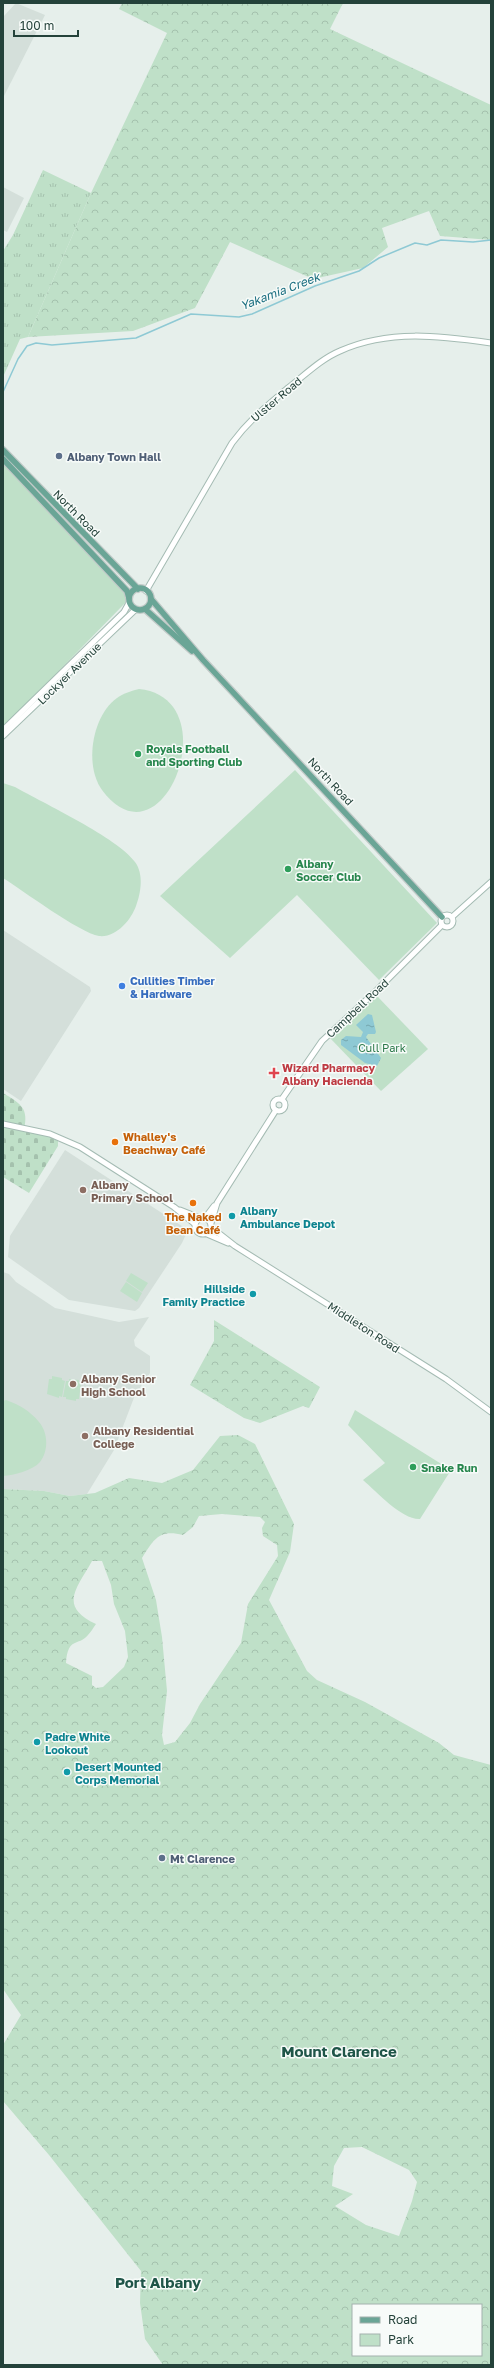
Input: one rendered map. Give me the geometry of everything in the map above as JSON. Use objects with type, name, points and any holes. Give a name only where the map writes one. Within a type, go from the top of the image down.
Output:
[{"type":"main road","name":"Ulster Road","points":[[146,591],[240,432],[248,421],[314,367],[340,351],[367,341],[387,338],[422,335],[491,342]]},
{"type":"main road","name":"North Road","points":[[3,450],[138,589]]},
{"type":"main road","name":"North Road","points":[[3,459],[128,591],[129,601]]},
{"type":"main road","points":[[138,589],[146,591],[151,599],[145,609],[135,610],[129,601],[133,591],[138,589]]},
{"type":"main road","name":"North Road","points":[[151,599],[203,660],[442,917]]},
{"type":"main road","name":"Lockyer Avenue","points":[[3,730],[124,612],[129,601]]},
{"type":"main road","name":"North Road","points":[[145,609],[203,660]]},
{"type":"main road","name":"Lockyer Avenue","points":[[3,736],[135,610]]},
{"type":"main road","points":[[452,917],[491,882]]},
{"type":"main road","points":[[448,915],[452,917],[453,922],[451,926],[446,928],[442,925],[442,917],[448,915]]},
{"type":"main road","name":"Campbell Road","points":[[282,1099],[322,1041],[377,990],[442,925]]},
{"type":"main road","points":[[276,1099],[282,1099],[286,1105],[284,1109],[276,1110],[273,1102],[276,1099]]},
{"type":"main road","points":[[3,1124],[50,1134],[80,1147],[174,1207],[195,1224],[217,1202],[276,1110]]},
{"type":"main road","points":[[207,1234],[212,1225],[217,1202]]},
{"type":"main road","points":[[174,1207],[202,1218]]},
{"type":"main road","name":"Middleton Road","points":[[202,1218],[235,1246]]},
{"type":"main road","name":"Middleton Road","points":[[195,1224],[199,1233],[207,1234],[235,1246],[446,1379],[491,1412]]},
{"type":"shaded area","points":[[16,3],[45,15],[3,98],[3,17]]},
{"type":"shaded area","points":[[3,187],[24,198],[7,232],[3,230]]},
{"type":"shaded area","points":[[3,930],[90,987],[91,991],[21,1101],[3,1089]]},
{"type":"shaded area","name":"Albany Primary School","points":[[65,1150],[188,1230],[182,1243],[139,1308],[135,1311],[69,1300],[8,1257],[10,1236]]},
{"type":"shaded area","name":"Albany Senior High School","points":[[3,1272],[9,1274],[16,1282],[55,1308],[119,1322],[149,1317],[134,1340],[135,1346],[150,1356],[150,1373],[135,1395],[114,1450],[87,1494],[70,1496],[44,1491],[3,1489]]},
{"type":"green space","points":[[122,3],[343,3],[330,29],[491,105],[491,240],[440,236],[429,211],[382,228],[388,247],[363,268],[313,279],[230,242],[195,308],[133,331],[28,337],[91,193],[167,33],[119,9]]},
{"type":"green space","points":[[43,170],[91,193],[28,337],[20,339],[3,377],[3,251],[13,235]]},
{"type":"green space","points":[[3,463],[120,587],[128,600],[3,728]]},
{"type":"green space","name":"Royals Football and Sporting Club","points":[[139,689],[166,699],[180,720],[183,747],[177,774],[164,796],[146,810],[125,810],[102,790],[96,780],[92,755],[93,741],[102,716],[108,706],[122,695]]},
{"type":"green space","name":"Albany Soccer Club","points":[[295,770],[437,923],[379,980],[297,895],[230,958],[160,896]]},
{"type":"green space","points":[[3,783],[15,787],[97,832],[113,842],[135,862],[141,878],[139,895],[134,911],[127,922],[117,931],[105,936],[90,933],[65,919],[3,878]]},
{"type":"green space","name":"Cull Park","points":[[377,996],[428,1049],[381,1091],[330,1038]]},
{"type":"green space","points":[[3,1093],[15,1100],[22,1107],[25,1116],[24,1130],[49,1136],[58,1141],[58,1146],[29,1193],[3,1177]]},
{"type":"green space","points":[[131,1273],[148,1283],[142,1292],[126,1281]]},
{"type":"green space","points":[[126,1282],[142,1293],[137,1302],[120,1291]]},
{"type":"green space","points":[[214,1320],[320,1387],[309,1408],[303,1406],[260,1423],[244,1418],[190,1385],[214,1341]]},
{"type":"green space","points":[[52,1376],[62,1378],[62,1380],[65,1381],[62,1397],[59,1396],[59,1398],[47,1394],[49,1379],[52,1379]]},
{"type":"green space","points":[[69,1379],[79,1380],[79,1383],[81,1383],[79,1399],[76,1399],[76,1401],[63,1397],[66,1381],[69,1381]]},
{"type":"green space","points":[[6,1400],[16,1404],[36,1418],[42,1426],[46,1436],[46,1447],[43,1458],[37,1465],[23,1472],[3,1476],[3,1401]]},
{"type":"green space","name":"Snake Run","points":[[355,1410],[451,1470],[420,1519],[405,1515],[382,1498],[363,1480],[385,1463],[348,1425]]},
{"type":"green space","points":[[238,1435],[255,1444],[294,1524],[290,1552],[269,1600],[307,1671],[317,1680],[365,1702],[439,1743],[454,1755],[491,1765],[491,2365],[163,2365],[145,2339],[140,2303],[141,2271],[49,2155],[3,2101],[3,2045],[21,2015],[3,1989],[3,1489],[44,1491],[70,1496],[95,1493],[129,1478],[162,1483],[193,1470],[220,1436]],"holes":[[[222,1514],[260,1517],[265,1522],[262,1528],[263,1536],[277,1545],[278,1556],[248,1604],[241,1643],[200,1704],[190,1723],[175,1742],[164,1745],[162,1735],[167,1691],[162,1637],[156,1600],[142,1558],[158,1537],[168,1533],[183,1535],[193,1527],[199,1516]],[[92,1561],[102,1561],[111,1585],[114,1604],[125,1631],[128,1657],[124,1667],[103,1687],[96,1688],[92,1685],[92,1676],[66,1663],[71,1645],[84,1639],[96,1624],[84,1617],[77,1610],[74,1603],[74,1596],[77,1588]],[[362,2147],[409,2170],[417,2182],[412,2201],[399,2236],[366,2225],[335,2206],[353,2194],[332,2186],[334,2166],[344,2148]]]},
{"type":"water","points":[[368,1014],[372,1015],[376,1032],[375,1034],[368,1034],[366,1037],[381,1058],[377,1066],[365,1063],[341,1045],[341,1040],[346,1036],[361,1037],[363,1032],[356,1025]]},
{"type":"waterway","name":"Yakamia Creek","points":[[3,392],[18,359],[27,346],[36,343],[52,345],[136,338],[191,314],[239,317],[252,314],[315,286],[359,271],[379,258],[415,243],[427,245],[441,240],[473,242],[491,240]]},
{"type":"place","name":"Albany Town Hall","points":[[59,456]]},
{"type":"place","name":"Royals Football and Sporting Club","points":[[138,754]]},
{"type":"place","name":"Albany Soccer Club","points":[[288,869]]},
{"type":"place","name":"Cullities Timber & Hardware","points":[[122,986]]},
{"type":"place","name":"Wizard Pharmacy Albany Hacienda","points":[[274,1073]]},
{"type":"place","name":"Whalley's Beachway Café","points":[[115,1142]]},
{"type":"place","name":"Albany Primary School","points":[[83,1190]]},
{"type":"place","name":"The Naked Bean Café","points":[[193,1203]]},
{"type":"place","name":"Albany Ambulance Depot","points":[[232,1216]]},
{"type":"place","name":"Hillside Family Practice","points":[[253,1294]]},
{"type":"place","name":"Albany Senior High School","points":[[73,1384]]},
{"type":"place","name":"Albany Residential College","points":[[85,1436]]},
{"type":"place","name":"Snake Run","points":[[413,1467]]},
{"type":"place","name":"Padre White Lookout","points":[[37,1742]]},
{"type":"place","name":"Desert Mounted Corps Memorial","points":[[67,1772]]},
{"type":"place","name":"Mt Clarence","points":[[162,1858]]},
{"type":"district","name":"Mount Clarence","points":[[339,2051]]},
{"type":"district","name":"Port Albany","points":[[158,2282]]}]
